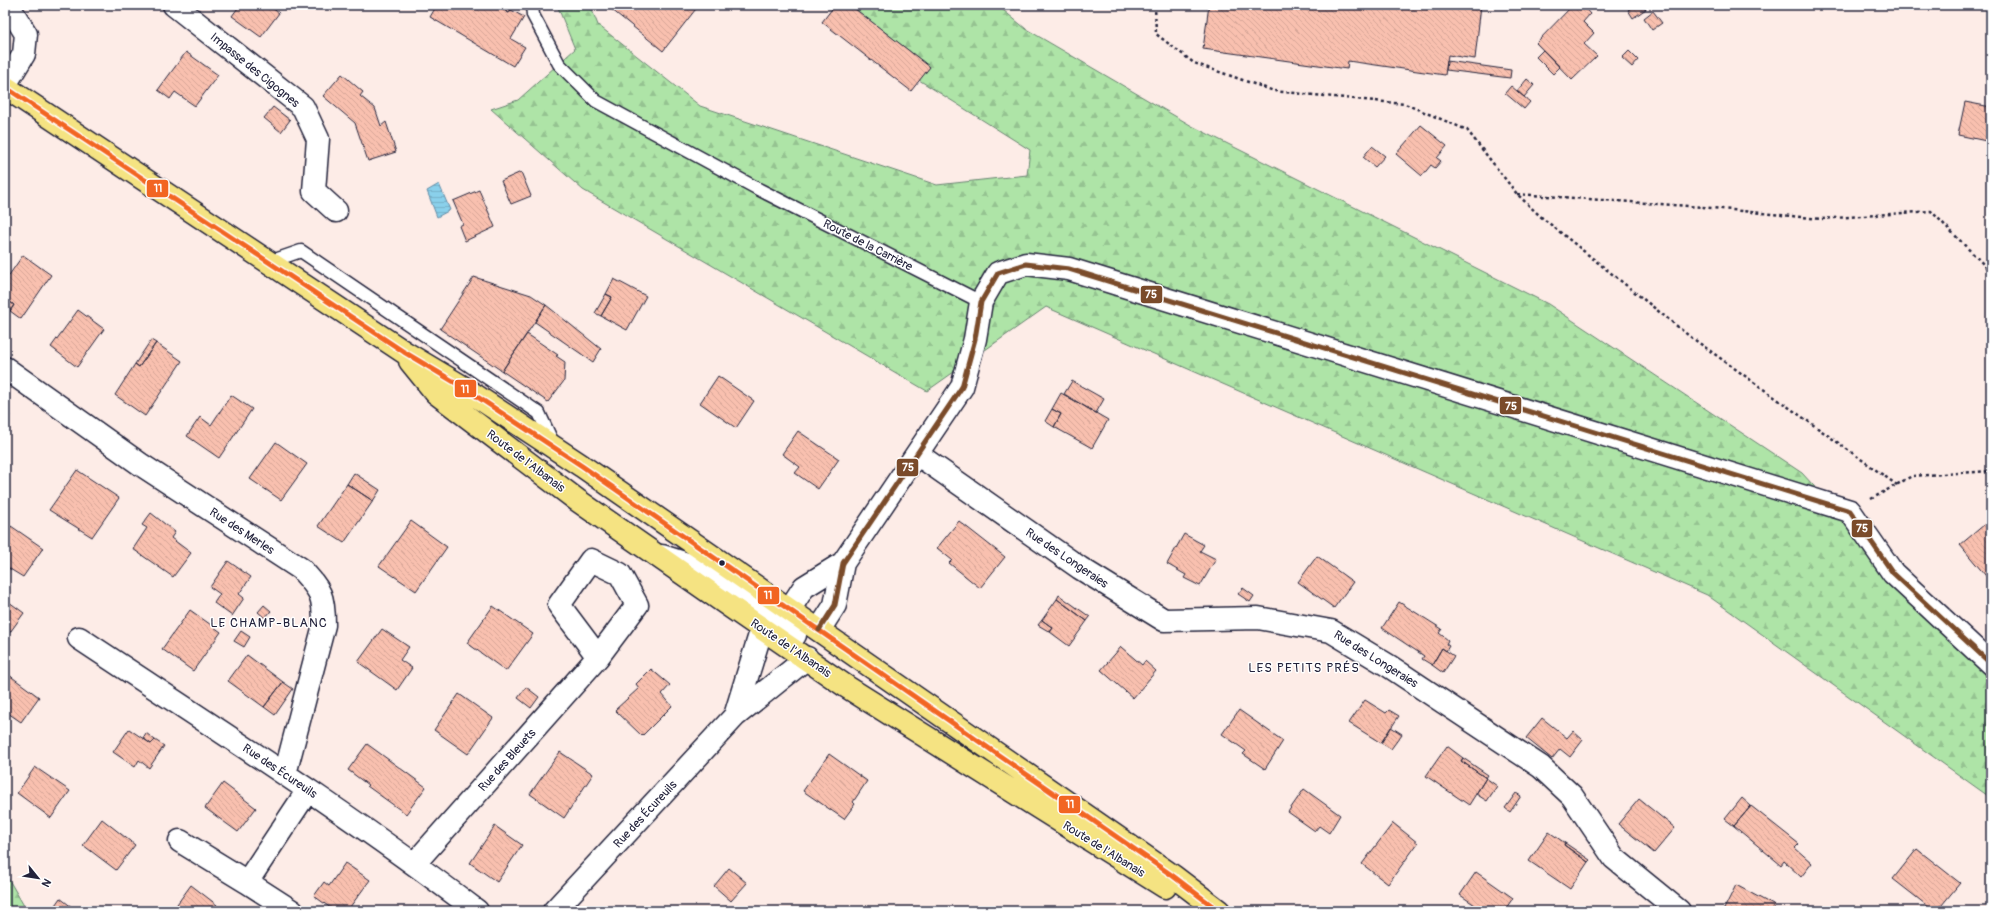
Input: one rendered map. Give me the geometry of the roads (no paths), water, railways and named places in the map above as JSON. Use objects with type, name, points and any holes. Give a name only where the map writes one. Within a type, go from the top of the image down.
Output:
[{"type":"main road","name":"Route de l'Albanais","points":[[5,86],[404,352],[461,386],[556,448],[789,610],[800,635],[807,658],[854,691],[1203,911]]},
{"type":"main road","name":"Route de l'Albanais","points":[[404,352],[436,393],[577,500],[762,628],[800,635]]},
{"type":"main road","points":[[800,635],[933,709],[1173,876],[1219,911]]},
{"type":"street","points":[[5,86],[24,54],[26,34],[8,5]]},
{"type":"street","name":"Impasse des Cigognes","points":[[174,5],[303,107],[318,139],[314,190],[336,211]]},
{"type":"street","points":[[653,553],[693,566],[800,635],[835,605],[844,564],[962,387],[975,339],[981,302],[998,273],[1026,264],[1069,270],[1850,511],[1893,573],[1991,664]]},
{"type":"street","name":"Rue des Merles","points":[[5,368],[140,464],[301,569],[315,584],[324,602],[324,625],[285,774]]},
{"type":"street","name":"Rue des Longeraies","points":[[917,454],[1080,568],[1164,620],[1258,618],[1331,631],[1382,662],[1541,767],[1572,796],[1614,858],[1679,911]]},
{"type":"street","points":[[789,610],[804,587],[844,564]]},
{"type":"street","name":"Rue des Écureuils","points":[[736,716],[762,628]]},
{"type":"street","name":"Rue des Écureuils","points":[[79,638],[285,774],[415,863],[477,911]]},
{"type":"street","name":"Rue des Bleuets","points":[[415,863],[598,657]]},
{"type":"street","name":"Rue des Écureuils","points":[[554,911],[736,716],[807,658]]},
{"type":"street","points":[[247,882],[308,790]]},
{"type":"street","points":[[180,841],[292,911]]},
{"type":"lane","name":"Route de la Carrière","points":[[532,5],[533,16],[559,64],[596,101],[760,190],[981,302]]},
{"type":"lane","points":[[268,262],[301,251],[539,413],[556,448]]},
{"type":"water","points":[[439,184],[450,210],[437,217],[427,191]]},
{"type":"district","name":"LE CHAMP-BLANC","points":[[269,622]]},
{"type":"district","name":"LES PETITS PRÉS","points":[[1304,667]]}]
